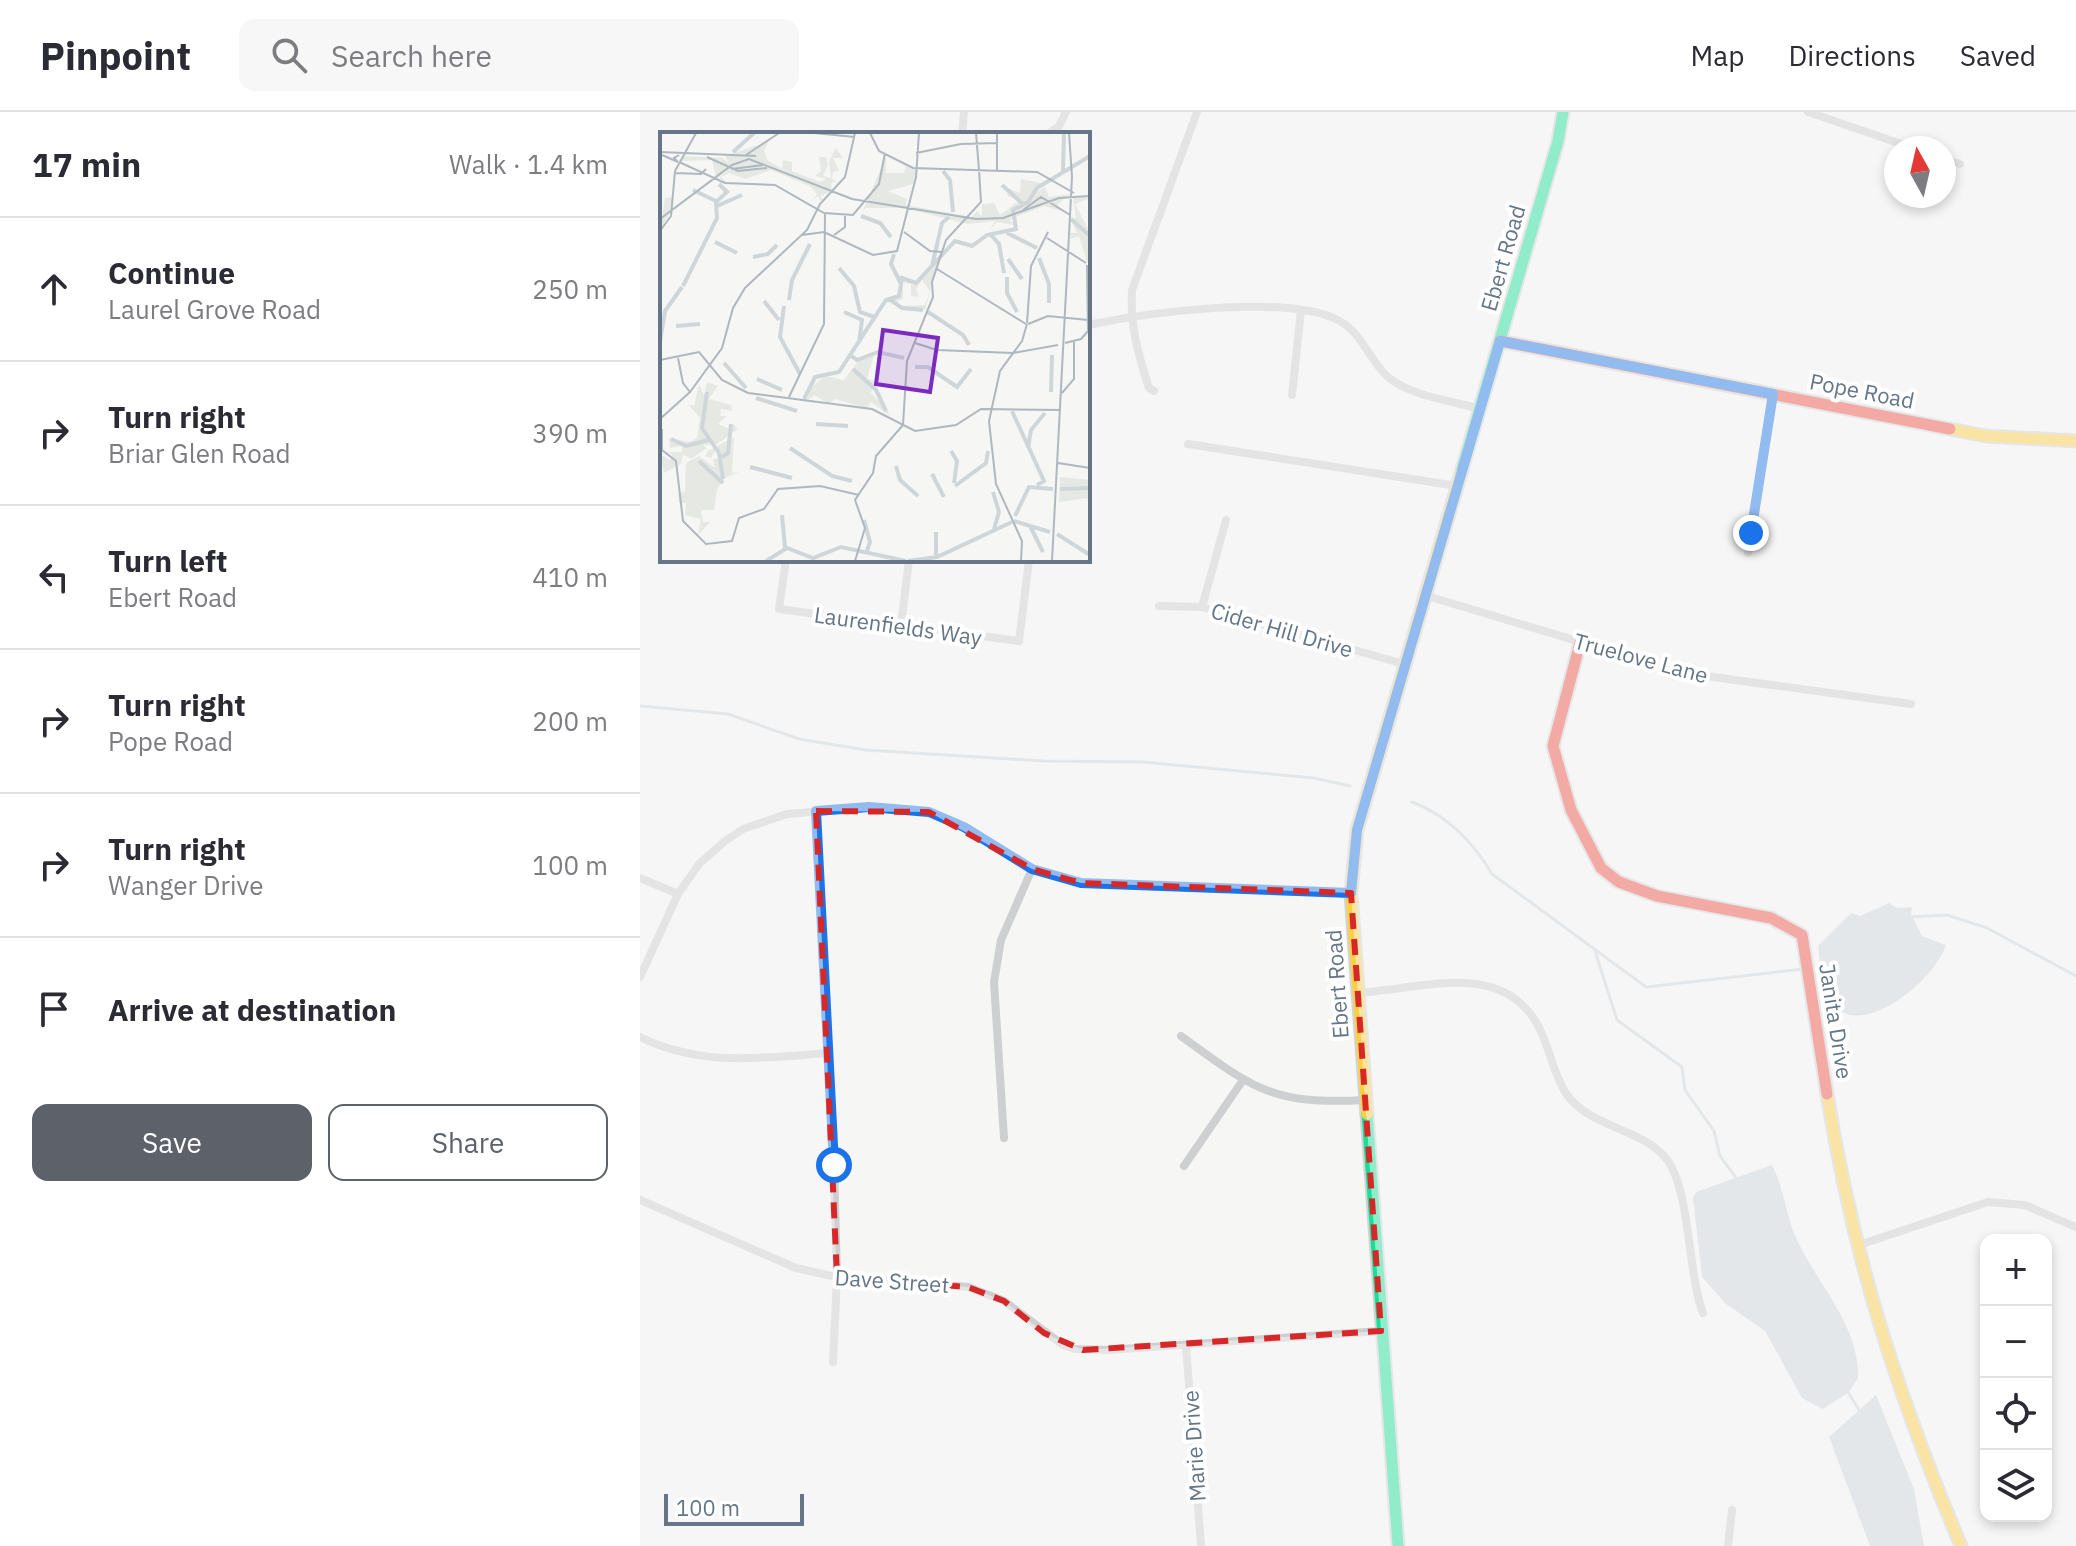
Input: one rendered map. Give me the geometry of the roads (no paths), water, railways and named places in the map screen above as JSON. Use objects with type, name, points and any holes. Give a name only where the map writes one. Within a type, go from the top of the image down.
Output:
[{"type":"street","points":[[962,132],[964,112]]},
{"type":"street","points":[[1051,132],[1059,126],[1066,112]]},
{"type":"street","points":[[1154,391],[1149,388],[1130,317],[1132,290],[1197,112]]},
{"type":"street","name":"Ebert Road","points":[[1398,1546],[1351,893],[1357,830],[1500,341],[1563,112]]},
{"type":"street","points":[[1808,112],[1884,138]]},
{"type":"street","points":[[1956,163],[1960,164]]},
{"type":"street","points":[[1090,325],[1130,317],[1278,308],[1301,310],[1337,319],[1358,335],[1388,377],[1409,388],[1480,409]]},
{"type":"street","points":[[1292,395],[1301,310]]},
{"type":"street","name":"Pope Road","points":[[1500,341],[1986,436],[2076,441]]},
{"type":"street","points":[[1748,553],[1773,394]]},
{"type":"street","points":[[1188,444],[1457,486]]},
{"type":"street","points":[[1202,607],[1226,520]]},
{"type":"street","name":"Laurenfields Way","points":[[786,562],[779,609],[1019,641],[1029,562]]},
{"type":"street","points":[[901,625],[909,562]]},
{"type":"street","name":"Truelove Lane","points":[[1424,595],[1684,673],[1911,704]]},
{"type":"street","name":"Cider Hill Drive","points":[[1159,606],[1202,607],[1404,664]]},
{"type":"street","name":"Janita Drive","points":[[1580,643],[1553,746],[1571,810],[1601,868],[1619,882],[1657,896],[1771,918],[1802,935],[1856,1246],[1880,1332],[1927,1465],[1961,1546]]},
{"type":"street","points":[[640,977],[678,894],[699,864],[734,835],[773,817],[816,811],[882,807],[929,812],[964,827],[1032,869],[1081,883],[1351,893]]},
{"type":"street","points":[[816,811],[837,1277],[833,1362]]},
{"type":"street","points":[[1004,1138],[994,982],[1001,940],[1032,869]]},
{"type":"street","points":[[640,878],[678,894]]},
{"type":"street","points":[[1357,993],[1475,982],[1495,987],[1518,1000],[1537,1023],[1570,1098],[1593,1116],[1655,1148],[1670,1164],[1679,1188],[1694,1286],[1703,1313]]},
{"type":"street","points":[[1181,1036],[1243,1080],[1286,1099],[1314,1103],[1365,1100]]},
{"type":"street","points":[[640,1037],[681,1054],[719,1060],[827,1053]]},
{"type":"street","points":[[1184,1166],[1243,1080]]},
{"type":"street","name":"Dave Street","points":[[640,1200],[796,1268],[837,1277],[968,1287],[1004,1301],[1044,1333],[1075,1349],[1186,1345],[1381,1331]]},
{"type":"street","points":[[1856,1246],[1988,1202],[2025,1205],[2076,1227]]},
{"type":"street","name":"Marie Drive","points":[[1186,1345],[1201,1546]]},
{"type":"street","points":[[1728,1546],[1732,1510]]},
{"type":"waterway","points":[[640,706],[728,714],[799,739],[866,750],[1044,761],[1142,762],[1314,778],[1350,786]]},
{"type":"waterway","points":[[1412,802],[1448,822],[1477,852],[1492,874],[1646,987],[1803,969]]},
{"type":"waterway","points":[[1910,917],[1947,915],[1987,928],[2076,976]]},
{"type":"waterway","points":[[1595,951],[1617,1020],[1682,1067],[1685,1090],[1714,1131],[1720,1156],[1737,1179]]},
{"type":"waterway","points":[[1846,1389],[1859,1410]]}]
